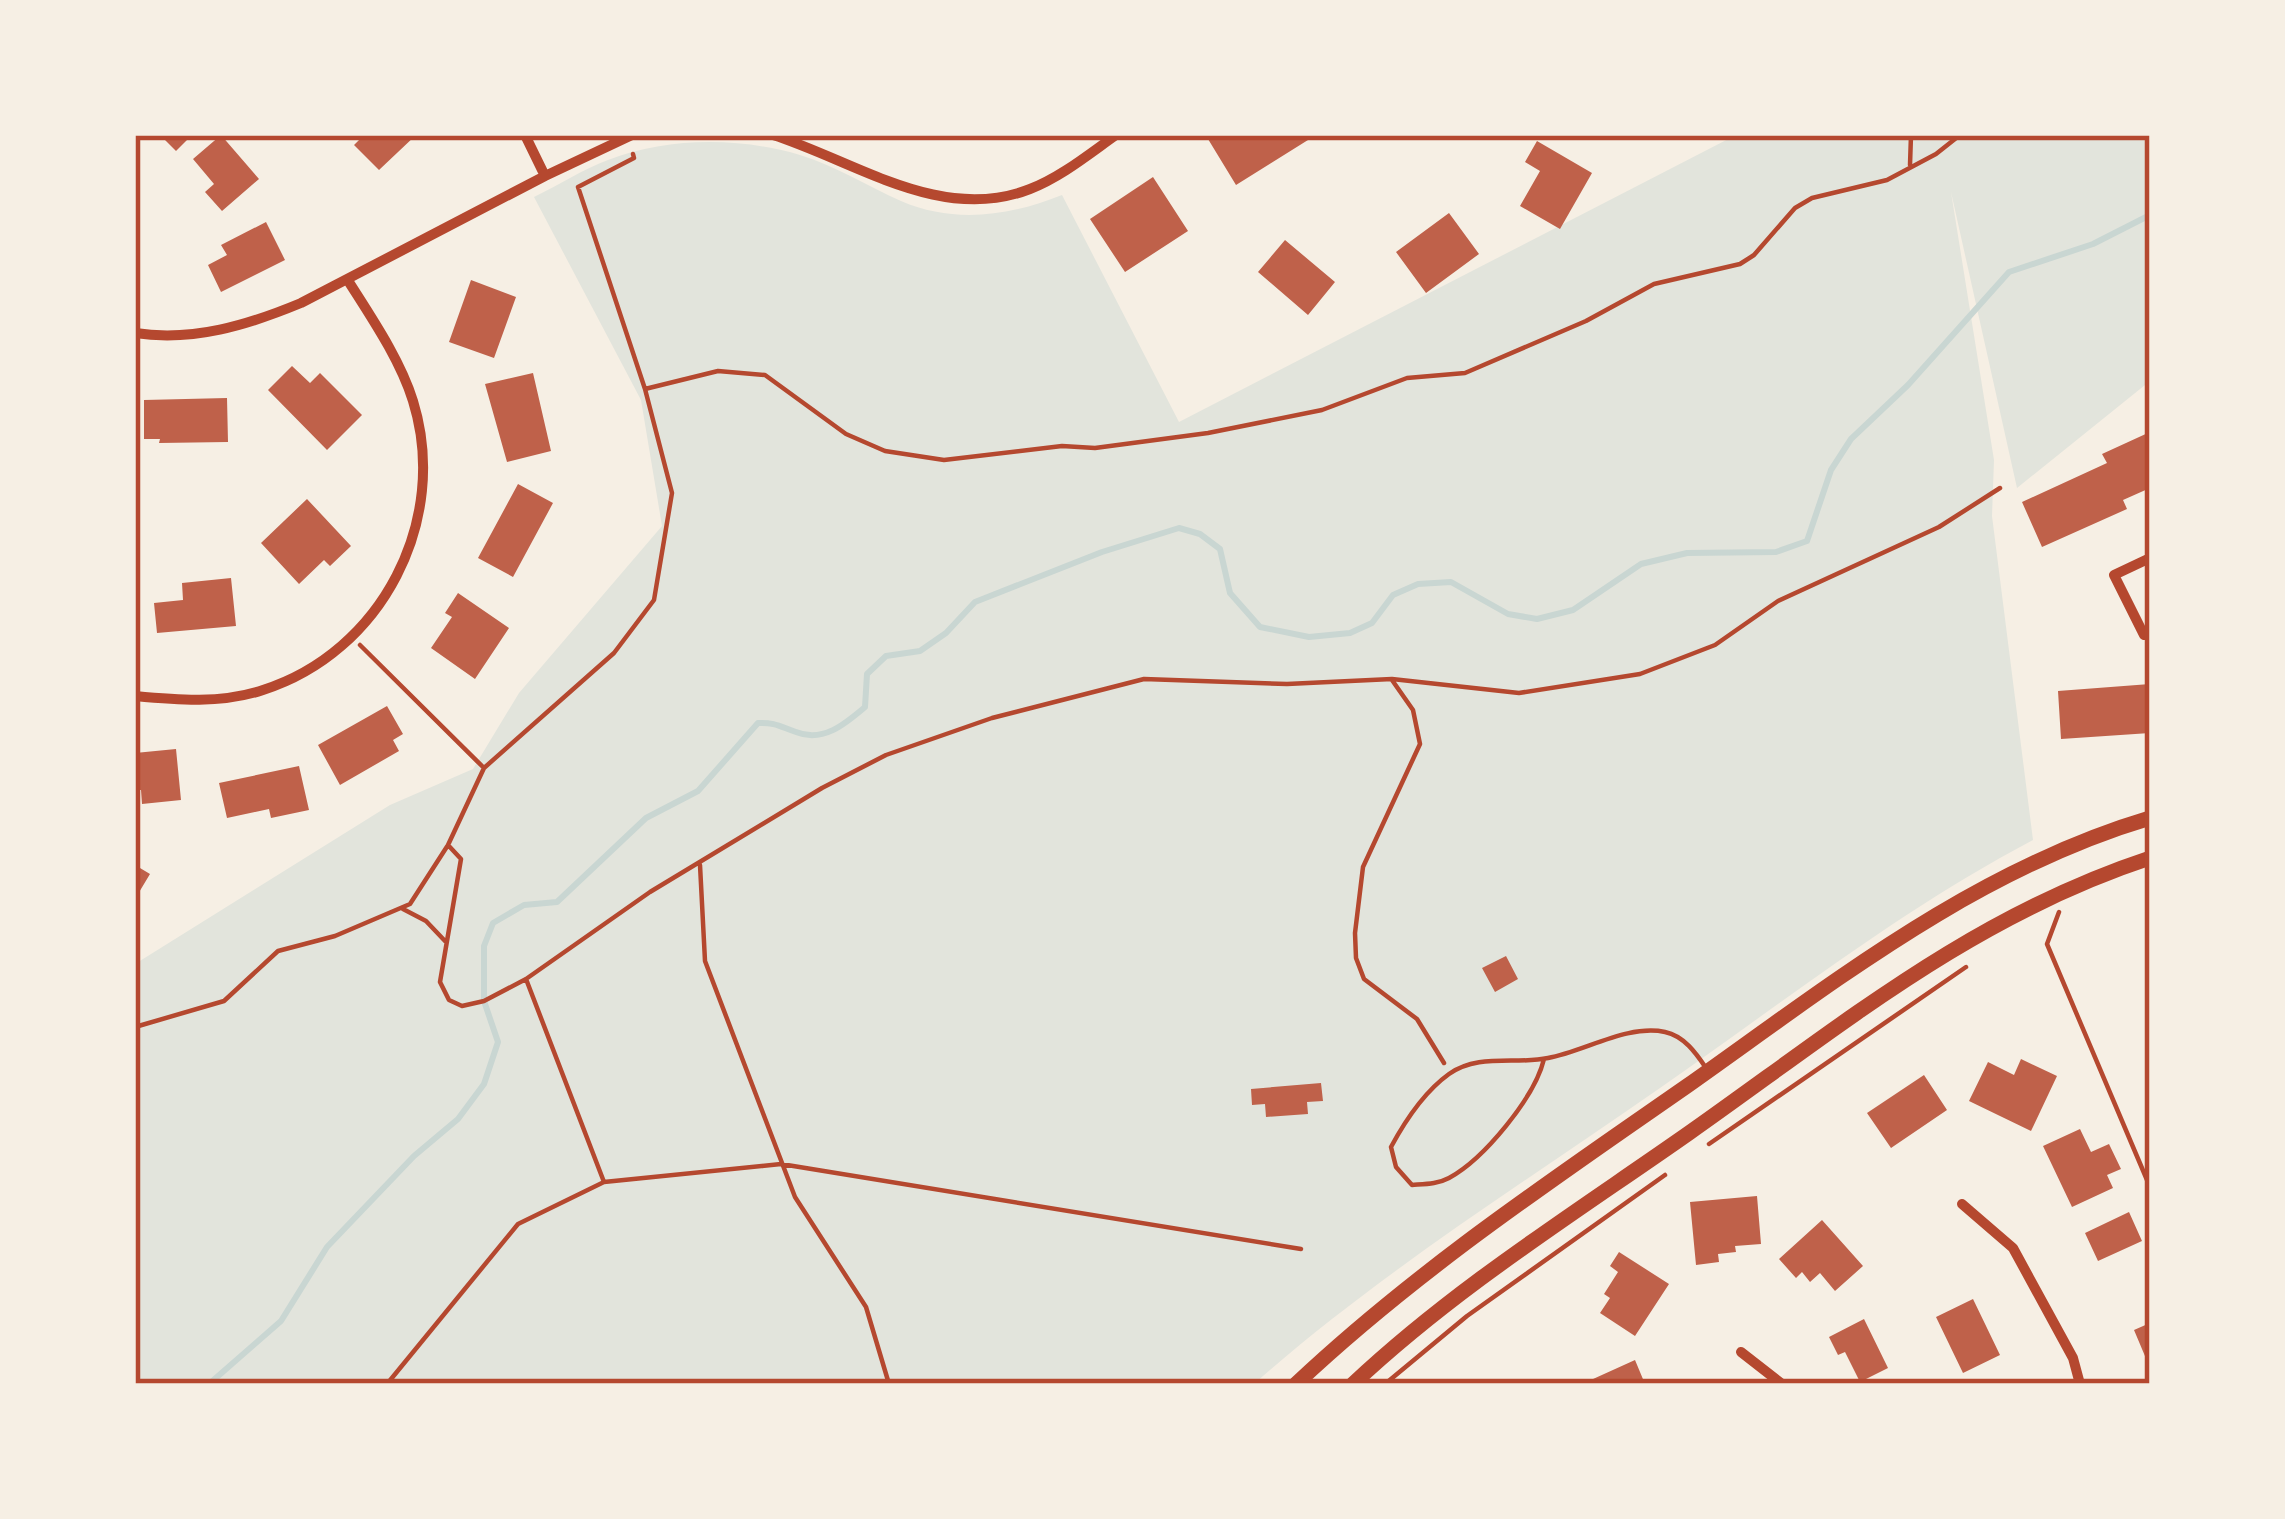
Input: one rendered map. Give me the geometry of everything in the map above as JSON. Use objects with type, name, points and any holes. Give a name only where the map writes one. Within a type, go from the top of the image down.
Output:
[{"type":"main road","points":[[1296,1384],[1427,1270],[1941,909],[2051,853],[2150,818]]},
{"type":"main road","points":[[1353,1384],[1466,1290],[1969,937],[2052,896],[2150,858]]},
{"type":"street","points":[[525,135],[545,176]]},
{"type":"street","points":[[135,333],[218,332],[259,321],[630,135]]},
{"type":"street","points":[[772,135],[915,190],[967,200],[1028,190],[1055,178],[1116,135]]},
{"type":"street","points":[[135,696],[191,701],[263,690],[326,659],[379,607],[398,577],[421,506],[421,435],[404,378],[347,280]]},
{"type":"street","points":[[2150,558],[2114,575],[2144,635],[2150,632]]},
{"type":"street","points":[[1962,1204],[2013,1248],[2073,1358],[2080,1384]]},
{"type":"street","points":[[1741,1352],[1782,1384]]},
{"type":"lane","points":[[1544,1059],[1538,1084],[1514,1117],[1452,1177],[1412,1185],[1396,1167],[1391,1147],[1403,1123],[1450,1072],[1497,1058],[1544,1059],[1641,1031],[1669,1032],[1692,1047],[1708,1071]]},
{"type":"path","points":[[135,1027],[224,1001],[278,951],[335,936],[402,908],[423,889],[484,768],[614,653],[654,600],[672,493],[645,389],[578,188],[634,158],[630,135]]},
{"type":"path","points":[[1910,166],[1911,135]]},
{"type":"path","points":[[645,389],[718,371],[765,375],[846,434],[885,451],[944,460],[1208,433],[1322,410],[1407,379],[1465,373],[1586,321],[1654,284],[1740,263],[1754,255],[1795,208],[1812,199],[1887,180],[1960,135]]},
{"type":"path","points":[[448,844],[460,859],[440,982],[448,1000],[462,1006],[484,1001],[526,980],[731,841],[886,755],[1049,702],[1144,679],[1392,680],[1519,693],[1640,674],[1715,645],[1778,601],[1939,527],[2000,488]]},
{"type":"path","points":[[352,637],[484,768]]},
{"type":"path","points":[[1392,680],[1413,710],[1420,743],[1363,867],[1356,958],[1364,980],[1417,1019],[1450,1072]]},
{"type":"path","points":[[700,865],[705,961],[795,1197],[866,1307],[889,1384]]},
{"type":"path","points":[[2052,896],[2060,915],[2047,944],[2150,1187]]},
{"type":"path","points":[[402,908],[426,921],[445,941]]},
{"type":"path","points":[[2045,922],[2075,909]]},
{"type":"path","points":[[1693,1155],[1971,964]]},
{"type":"path","points":[[526,980],[604,1182]]},
{"type":"path","points":[[387,1384],[518,1224],[604,1182],[782,1164],[1301,1250]]},
{"type":"path","points":[[1385,1384],[1484,1303],[1674,1169]]},
{"type":"shaded area","points":[[1736,135],[2150,135],[2150,381],[2017,488],[1951,192],[1994,460],[1992,516],[2033,840],[1890,926],[1453,1230],[1351,1304],[1254,1384],[135,1384],[135,964],[390,805],[473,769],[519,693],[662,526],[641,400],[534,197],[631,152],[704,142],[753,145],[800,155],[901,201],[941,213],[1002,212],[1062,195],[1179,422]]},
{"type":"building","points":[[160,135],[192,135],[176,151]]},
{"type":"building","points":[[221,135],[259,179],[222,211],[205,192],[214,184],[193,159]]},
{"type":"building","points":[[364,135],[416,135],[379,170],[354,145]]},
{"type":"building","points":[[1215,135],[1316,135],[1236,185],[1208,139]]},
{"type":"building","points":[[1537,141],[1592,173],[1560,229],[1520,206],[1540,171],[1525,162]]},
{"type":"building","points":[[1153,177],[1188,231],[1125,272],[1090,219]]},
{"type":"building","points":[[1449,213],[1479,254],[1426,293],[1396,252]]},
{"type":"building","points":[[266,222],[285,260],[221,292],[208,265],[227,255],[221,245]]},
{"type":"building","points":[[1285,240],[1335,282],[1308,315],[1258,272]]},
{"type":"building","points":[[471,280],[516,297],[494,358],[449,342]]},
{"type":"building","points":[[292,366],[310,383],[320,373],[362,415],[327,450],[268,390]]},
{"type":"building","points":[[533,373],[551,451],[507,462],[485,384]]},
{"type":"building","points":[[227,398],[228,442],[144,439],[144,400]]},
{"type":"building","points":[[2150,432],[2150,488],[2123,500],[2127,509],[2042,547],[2022,502],[2107,463],[2102,454]]},
{"type":"building","points":[[518,484],[553,503],[513,577],[478,558]]},
{"type":"building","points":[[307,499],[351,546],[330,566],[324,560],[299,584],[261,543]]},
{"type":"building","points":[[231,578],[236,626],[157,633],[154,603],[183,600],[182,583]]},
{"type":"building","points":[[458,593],[509,628],[475,679],[431,648],[452,617],[445,613]]},
{"type":"building","points":[[2150,684],[2150,733],[2061,739],[2058,691]]},
{"type":"building","points":[[387,706],[403,734],[393,740],[399,751],[340,785],[318,745]]},
{"type":"building","points":[[176,749],[181,800],[142,804],[141,790],[135,790],[135,753]]},
{"type":"building","points":[[299,766],[309,810],[271,818],[269,809],[227,818],[219,783]]},
{"type":"building","points":[[135,865],[150,874],[135,899]]},
{"type":"building","points":[[1506,956],[1518,979],[1495,992],[1482,968]]},
{"type":"building","points":[[2021,1059],[2057,1076],[2031,1131],[1969,1101],[1988,1062],[2014,1075]]},
{"type":"building","points":[[1924,1075],[1947,1110],[1891,1148],[1867,1113]]},
{"type":"building","points":[[1321,1083],[1323,1101],[1307,1102],[1308,1114],[1266,1117],[1265,1104],[1252,1105],[1251,1089]]},
{"type":"building","points":[[2080,1129],[2091,1152],[2109,1144],[2121,1169],[2107,1175],[2113,1188],[2072,1207],[2043,1146]]},
{"type":"building","points":[[1757,1196],[1761,1244],[1735,1246],[1736,1252],[1718,1254],[1719,1262],[1696,1265],[1690,1202]]},
{"type":"building","points":[[2129,1212],[2142,1241],[2098,1261],[2085,1233]]},
{"type":"building","points":[[1822,1220],[1863,1266],[1835,1291],[1820,1273],[1810,1282],[1802,1272],[1796,1278],[1779,1259]]},
{"type":"building","points":[[1619,1252],[1669,1284],[1635,1336],[1600,1313],[1610,1298],[1604,1294],[1618,1272],[1610,1266]]},
{"type":"building","points":[[1973,1299],[2000,1355],[1963,1373],[1936,1317]]},
{"type":"building","points":[[1864,1319],[1888,1368],[1860,1382],[1845,1352],[1838,1355],[1829,1337]]},
{"type":"building","points":[[2150,1323],[2150,1368],[2134,1330]]},
{"type":"building","points":[[1635,1360],[1645,1384],[1582,1384]]},
{"type":"waterway","points":[[209,1384],[281,1321],[327,1247],[414,1156],[458,1119],[484,1084],[498,1042],[484,1001],[484,946],[493,923],[524,905],[557,902],[646,818],[698,791],[758,723],[806,735],[833,730],[865,707],[867,674],[886,656],[920,651],[946,633],[975,602],[1102,552],[1179,528],[1200,534],[1220,549],[1230,593],[1260,627],[1309,637],[1350,633],[1372,623],[1393,595],[1418,584],[1451,582],[1508,614],[1537,619],[1573,610],[1641,564],[1687,553],[1776,552],[1807,541],[1831,470],[1851,439],[1908,385],[2009,272],[2093,244],[2150,215]]}]
